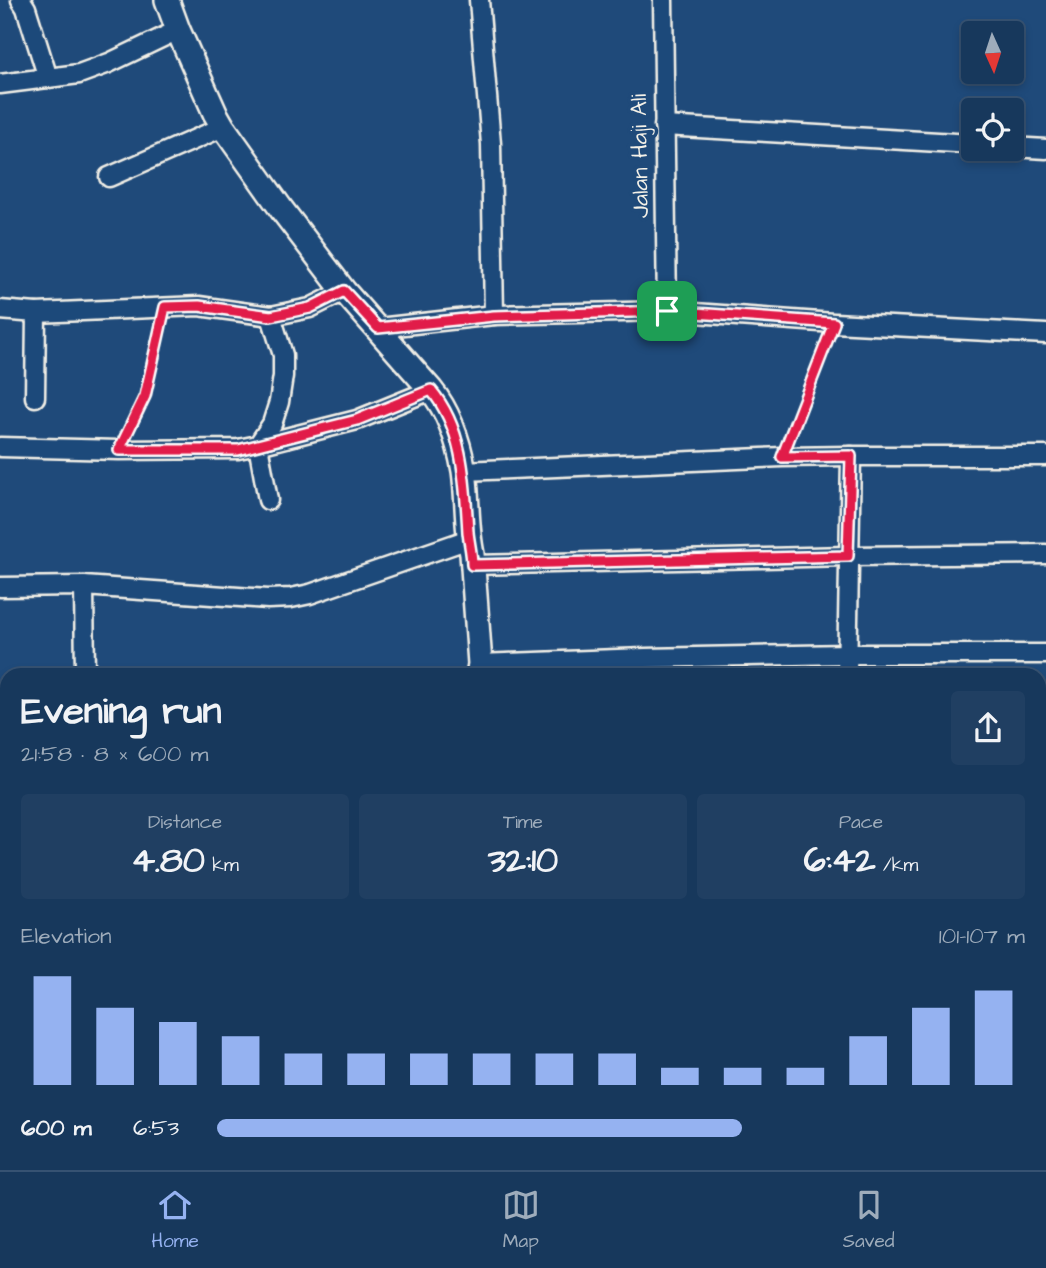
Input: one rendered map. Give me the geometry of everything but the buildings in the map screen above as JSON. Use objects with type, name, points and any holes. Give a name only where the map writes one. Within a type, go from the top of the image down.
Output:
[{"type":"street","points":[[21,0],[26,8],[48,78]]},
{"type":"street","points":[[167,0],[223,127],[344,291],[438,398],[448,416],[464,471],[479,668]]},
{"type":"street","points":[[480,0],[491,144],[494,316]]},
{"type":"street","name":"Jalan Haji Ali","points":[[663,0],[667,311]]},
{"type":"street","points":[[0,84],[79,74],[109,64],[178,30]]},
{"type":"street","points":[[664,126],[961,143]]},
{"type":"street","points":[[109,177],[223,127]]},
{"type":"street","points":[[1024,148],[1046,149]]},
{"type":"street","points":[[0,310],[36,313],[199,306],[271,316],[310,308],[344,291]]},
{"type":"street","points":[[378,328],[494,316],[667,311],[1046,334]]},
{"type":"street","points":[[35,397],[36,313]]},
{"type":"street","points":[[268,500],[258,445],[272,424],[284,376],[283,355],[271,316]]},
{"type":"street","points":[[0,447],[238,450],[357,420],[431,390]]},
{"type":"street","points":[[847,668],[851,456]]},
{"type":"street","points":[[464,471],[782,457],[1046,456]]},
{"type":"street","points":[[0,587],[84,586],[240,598],[291,598],[310,594],[469,539]]},
{"type":"street","points":[[472,565],[1046,554]]},
{"type":"street","points":[[84,586],[85,668]]},
{"type":"street","points":[[507,668],[645,658],[1046,654]]},
{"type":"path","points":[[119,450],[145,396],[165,307]]},
{"type":"path","points":[[782,457],[834,323]]},
{"type":"route","points":[[344,291],[378,328],[494,316],[667,311],[834,323],[782,457],[851,456],[848,556],[472,565],[464,471],[448,416],[431,390],[357,420],[238,450],[119,450],[145,396],[165,307],[199,306],[271,316],[310,308],[344,291]]}]
